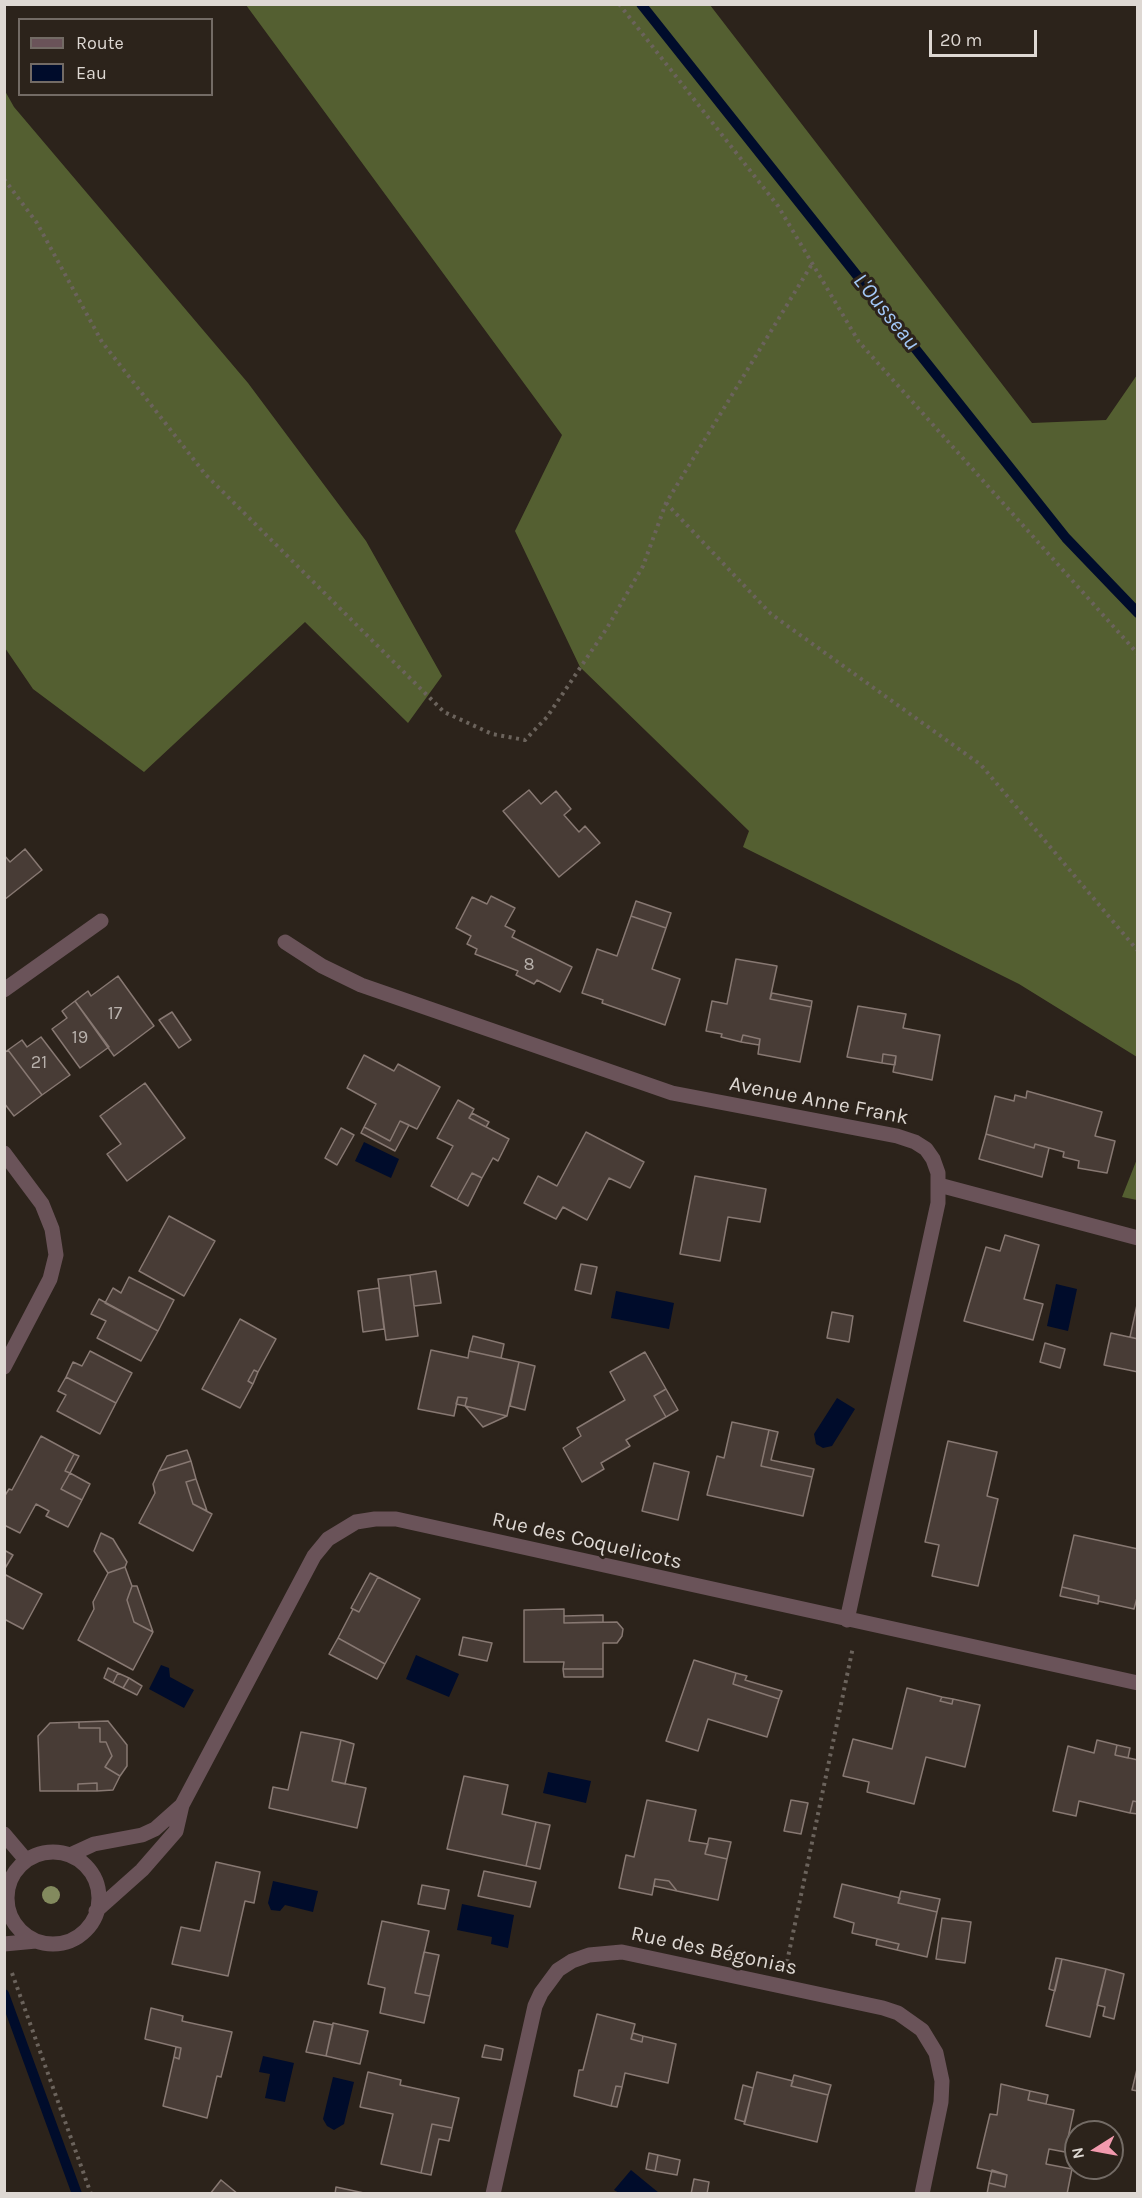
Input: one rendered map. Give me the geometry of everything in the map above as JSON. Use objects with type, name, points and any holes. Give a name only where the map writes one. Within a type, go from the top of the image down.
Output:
[{"type":"street","points":[[4,990],[101,921]]},
{"type":"street","name":"Avenue Anne Frank","points":[[285,942],[322,966],[361,985],[672,1093],[897,1136],[915,1142],[933,1159],[939,1185],[938,1203],[847,1620]]},
{"type":"street","points":[[4,1153],[42,1204],[52,1229],[56,1255],[50,1279],[4,1367]]},
{"type":"street","points":[[939,1185],[1137,1238]]},
{"type":"street","name":"Rue des Coquelicots","points":[[4,1944],[36,1941],[58,1944],[73,1940],[85,1931],[96,1911],[142,1870],[176,1831],[182,1805],[314,1556],[328,1539],[356,1522],[396,1519],[1137,1683]]},
{"type":"street","name":"Rue des Coquelicots","points":[[26,1860],[39,1853],[54,1851],[70,1855],[94,1844],[142,1835],[155,1829],[182,1805]]},
{"type":"street","points":[[4,1834],[26,1860],[15,1871],[8,1885],[5,1900],[15,1924],[36,1941]]},
{"type":"street","points":[[70,1855],[83,1862],[92,1874],[98,1888],[96,1911]]},
{"type":"street","name":"Rue des Bégonias","points":[[494,2193],[535,2006],[549,1980],[572,1960],[590,1955],[622,1952],[883,2008],[898,2013],[922,2030],[936,2054],[942,2081],[941,2102],[922,2193]]},
{"type":"path","points":[[619,4],[778,206],[859,342],[1137,654]]},
{"type":"path","points":[[4,179],[37,223],[102,342],[205,474],[444,712],[492,734],[525,740],[547,717],[607,628],[644,566],[666,503],[812,264]]},
{"type":"path","points":[[666,503],[771,614],[981,765],[1137,951]]},
{"type":"path","points":[[782,1986],[854,1647],[847,1620]]},
{"type":"path","points":[[12,1973],[91,2193]]},
{"type":"green space","points":[[246,5],[710,5],[1032,423],[1106,420],[1137,375],[1137,1057],[1019,984],[743,847],[749,831],[580,667],[515,531],[562,435]]},
{"type":"green space","points":[[5,91],[14,107],[248,383],[366,541],[442,676],[408,723],[305,622],[144,772],[33,689],[5,648]]},
{"type":"green space","points":[[1137,1159],[1137,1200],[1122,1197]]},
{"type":"water","points":[[364,1142],[399,1159],[391,1178],[355,1161]]},
{"type":"water","points":[[1056,1284],[1077,1289],[1068,1331],[1047,1326]]},
{"type":"water","points":[[616,1291],[674,1303],[669,1329],[611,1318]]},
{"type":"water","points":[[837,1398],[855,1409],[832,1446],[823,1448],[816,1444],[814,1434]]},
{"type":"water","points":[[416,1655],[459,1674],[449,1697],[406,1679]]},
{"type":"water","points":[[161,1665],[169,1668],[170,1677],[194,1690],[184,1708],[149,1689]]},
{"type":"water","points":[[548,1772],[591,1781],[586,1803],[543,1793]]},
{"type":"water","points":[[273,1881],[318,1891],[313,1912],[285,1905],[280,1911],[271,1910],[268,1903]]},
{"type":"water","points":[[462,1904],[514,1915],[508,1948],[491,1944],[492,1937],[457,1930]]},
{"type":"water","points":[[263,2056],[294,2063],[285,2102],[265,2098],[270,2074],[259,2072]]},
{"type":"water","points":[[333,2077],[354,2082],[344,2124],[334,2130],[327,2126],[323,2119]]},
{"type":"water","points":[[631,2170],[659,2193],[619,2193],[614,2190]]},
{"type":"building","points":[[529,790],[541,804],[556,791],[571,809],[564,815],[579,832],[585,826],[600,843],[559,877],[503,811]]},
{"type":"building","points":[[25,849],[42,870],[4,900],[4,855],[10,862]]},
{"type":"building","points":[[491,896],[515,908],[505,926],[515,931],[512,937],[572,967],[560,992],[537,980],[534,984],[516,975],[518,971],[475,954],[477,949],[467,944],[471,936],[456,928],[472,897],[487,904]]},
{"type":"building","points":[[636,901],[671,913],[666,928],[631,916]]},
{"type":"building","points":[[631,916],[666,928],[652,969],[680,979],[665,1025],[602,1003],[603,1000],[582,993],[597,949],[617,956]]},
{"type":"building","points":[[736,959],[777,966],[770,999],[811,1007],[800,1062],[758,1054],[760,1039],[743,1035],[741,1042],[721,1037],[722,1034],[706,1031],[712,1001],[727,1004]]},
{"type":"building","points":[[118,976],[154,1026],[114,1056],[75,1001],[88,991],[91,996]]},
{"type":"building","points":[[772,993],[812,1001],[811,1007],[770,999]]},
{"type":"building","points":[[75,1001],[109,1047],[80,1068],[52,1029],[67,1018],[62,1011]]},
{"type":"building","points":[[858,1006],[906,1014],[903,1028],[940,1035],[932,1080],[893,1072],[896,1056],[883,1054],[882,1063],[847,1057]]},
{"type":"building","points":[[172,1012],[191,1040],[179,1048],[159,1020]]},
{"type":"building","points":[[743,1035],[760,1039],[759,1045],[741,1042]]},
{"type":"building","points":[[41,1037],[70,1075],[42,1095],[8,1050],[22,1040],[27,1047]]},
{"type":"building","points":[[8,1050],[42,1095],[14,1116],[4,1103],[4,1053]]},
{"type":"building","points":[[883,1054],[896,1056],[895,1065],[882,1063]]},
{"type":"building","points":[[364,1055],[394,1071],[398,1064],[440,1087],[417,1129],[400,1121],[390,1141],[364,1127],[376,1104],[347,1088]]},
{"type":"building","points":[[145,1083],[185,1138],[127,1181],[107,1154],[121,1144],[100,1116]]},
{"type":"building","points":[[1027,1091],[1102,1112],[1095,1136],[1115,1141],[1107,1173],[1078,1168],[1079,1161],[1063,1157],[1064,1152],[1035,1144],[1034,1148],[986,1134],[995,1096],[1014,1101],[1015,1095],[1026,1098]]},
{"type":"building","points":[[458,1100],[474,1109],[469,1118],[509,1139],[498,1161],[493,1158],[482,1178],[472,1173],[457,1200],[431,1186],[453,1146],[437,1138]]},
{"type":"building","points":[[472,1113],[489,1122],[486,1127],[469,1118]]},
{"type":"building","points":[[400,1121],[409,1125],[395,1151],[361,1133],[364,1127],[390,1141]]},
{"type":"building","points":[[341,1128],[354,1135],[337,1165],[325,1158]]},
{"type":"building","points":[[586,1132],[644,1162],[630,1188],[609,1178],[587,1220],[563,1207],[556,1219],[524,1203],[538,1176],[557,1186]]},
{"type":"building","points":[[986,1134],[1034,1148],[1035,1144],[1049,1148],[1042,1177],[979,1159]]},
{"type":"building","points":[[472,1173],[482,1178],[468,1206],[457,1200]]},
{"type":"building","points":[[695,1176],[766,1189],[760,1222],[728,1217],[720,1261],[680,1254]]},
{"type":"building","points":[[169,1216],[215,1241],[184,1296],[139,1271]]},
{"type":"building","points":[[1005,1235],[1039,1245],[1024,1299],[1043,1304],[1033,1340],[964,1321],[986,1247],[1000,1251]]},
{"type":"building","points":[[581,1264],[597,1267],[591,1294],[575,1290]]},
{"type":"building","points":[[436,1271],[441,1303],[414,1306],[410,1275]]},
{"type":"building","points":[[410,1275],[418,1336],[386,1340],[378,1279]]},
{"type":"building","points":[[129,1277],[174,1300],[158,1331],[105,1303],[113,1288],[121,1293]]},
{"type":"building","points":[[379,1288],[384,1329],[363,1332],[358,1291]]},
{"type":"building","points":[[99,1299],[158,1331],[141,1361],[97,1338],[106,1321],[91,1314]]},
{"type":"building","points":[[1138,1305],[1138,1339],[1130,1337]]},
{"type":"building","points":[[832,1312],[853,1316],[849,1342],[827,1338]]},
{"type":"building","points":[[240,1319],[276,1339],[258,1372],[254,1370],[248,1381],[253,1384],[240,1408],[202,1389]]},
{"type":"building","points":[[1111,1333],[1138,1339],[1138,1372],[1104,1365]]},
{"type":"building","points":[[473,1336],[504,1344],[501,1358],[469,1351]]},
{"type":"building","points":[[1045,1343],[1065,1349],[1060,1368],[1040,1362]]},
{"type":"building","points":[[431,1350],[468,1358],[469,1351],[519,1362],[507,1416],[465,1406],[467,1398],[458,1397],[454,1416],[418,1409]]},
{"type":"building","points":[[90,1351],[132,1373],[116,1403],[66,1377],[73,1362],[82,1366]]},
{"type":"building","points":[[645,1352],[666,1389],[654,1396],[666,1417],[626,1440],[630,1446],[601,1463],[604,1469],[582,1482],[563,1448],[581,1436],[577,1428],[625,1400],[610,1372]]},
{"type":"building","points":[[519,1362],[535,1366],[525,1410],[510,1406]]},
{"type":"building","points":[[254,1370],[258,1372],[253,1384],[248,1381]]},
{"type":"building","points":[[66,1377],[116,1403],[100,1434],[57,1411],[66,1395],[58,1391]]},
{"type":"building","points":[[666,1389],[678,1410],[666,1417],[654,1396]]},
{"type":"building","points":[[458,1397],[467,1398],[465,1406],[456,1404]]},
{"type":"building","points":[[465,1406],[507,1416],[483,1427]]},
{"type":"building","points":[[732,1422],[769,1430],[761,1466],[812,1477],[803,1516],[707,1495],[717,1456],[724,1458]]},
{"type":"building","points":[[769,1430],[778,1432],[771,1460],[814,1469],[812,1477],[761,1466]]},
{"type":"building","points":[[41,1436],[74,1454],[65,1471],[70,1473],[61,1489],[82,1500],[68,1527],[46,1516],[49,1511],[36,1504],[20,1533],[4,1525],[4,1497],[9,1489],[12,1490]]},
{"type":"building","points":[[948,1441],[997,1452],[987,1496],[998,1499],[978,1586],[932,1576],[939,1545],[925,1542]]},
{"type":"building","points":[[187,1450],[191,1461],[159,1471],[167,1456]]},
{"type":"building","points":[[74,1454],[79,1456],[70,1473],[65,1471]]},
{"type":"building","points":[[191,1461],[196,1479],[186,1482],[193,1504],[212,1514],[193,1551],[139,1523],[155,1493],[153,1484],[159,1471]]},
{"type":"building","points":[[654,1463],[689,1472],[678,1520],[642,1511]]},
{"type":"building","points":[[70,1473],[90,1484],[82,1500],[61,1489]]},
{"type":"building","points":[[196,1479],[207,1511],[193,1504],[186,1482]]},
{"type":"building","points":[[101,1533],[113,1539],[127,1562],[125,1567],[108,1573],[94,1551]]},
{"type":"building","points":[[1074,1535],[1138,1549],[1138,1594],[1134,1609],[1098,1601],[1099,1596],[1062,1587]]},
{"type":"building","points":[[4,1550],[13,1555],[4,1570]]},
{"type":"building","points":[[125,1567],[132,1586],[127,1600],[134,1622],[153,1632],[133,1670],[78,1640],[94,1609],[93,1602],[108,1573]]},
{"type":"building","points":[[370,1573],[378,1577],[359,1612],[351,1608]]},
{"type":"building","points":[[4,1574],[42,1594],[23,1629],[4,1619]]},
{"type":"building","points":[[378,1577],[420,1599],[385,1664],[338,1638],[353,1609],[359,1612]]},
{"type":"building","points":[[132,1586],[137,1586],[153,1632],[134,1622],[127,1600]]},
{"type":"building","points":[[1062,1587],[1099,1596],[1098,1604],[1060,1596]]},
{"type":"building","points":[[564,1609],[564,1623],[617,1622],[623,1629],[622,1636],[617,1643],[603,1643],[603,1669],[563,1669],[564,1662],[524,1662],[524,1610]]},
{"type":"building","points":[[603,1615],[603,1622],[564,1623],[564,1616]]},
{"type":"building","points":[[463,1637],[492,1643],[487,1661],[459,1655]]},
{"type":"building","points":[[338,1638],[385,1664],[377,1679],[329,1654]]},
{"type":"building","points":[[694,1660],[736,1673],[733,1684],[779,1699],[767,1737],[708,1719],[698,1751],[666,1741]]},
{"type":"building","points":[[108,1668],[118,1673],[113,1683],[104,1678]]},
{"type":"building","points":[[563,1669],[603,1669],[603,1677],[564,1677]]},
{"type":"building","points":[[118,1673],[129,1678],[123,1688],[113,1683]]},
{"type":"building","points":[[736,1673],[747,1676],[745,1680],[782,1691],[779,1699],[733,1684]]},
{"type":"building","points":[[129,1678],[142,1686],[137,1695],[123,1688]]},
{"type":"building","points":[[907,1688],[942,1697],[940,1701],[952,1704],[953,1699],[980,1705],[965,1767],[926,1757],[914,1804],[867,1792],[869,1782],[843,1776],[853,1739],[892,1749]]},
{"type":"building","points":[[942,1697],[953,1699],[952,1704],[940,1701]]},
{"type":"building","points":[[108,1721],[127,1745],[127,1766],[120,1776],[105,1767],[112,1756],[106,1742],[100,1742],[100,1728],[79,1728],[79,1722]]},
{"type":"building","points":[[79,1722],[79,1728],[100,1728],[100,1742],[106,1742],[112,1756],[105,1767],[120,1776],[113,1790],[97,1791],[97,1783],[78,1784],[78,1791],[40,1791],[38,1736],[50,1723]]},
{"type":"building","points":[[301,1732],[341,1740],[332,1781],[366,1788],[357,1828],[269,1808],[273,1787],[288,1790]]},
{"type":"building","points":[[341,1740],[354,1744],[345,1784],[332,1781]]},
{"type":"building","points":[[1097,1740],[1117,1745],[1115,1755],[1138,1760],[1138,1802],[1133,1801],[1130,1813],[1079,1801],[1076,1816],[1053,1811],[1068,1746],[1094,1753]]},
{"type":"building","points":[[1117,1745],[1130,1748],[1128,1758],[1115,1755]]},
{"type":"building","points":[[464,1776],[508,1785],[502,1814],[536,1822],[526,1866],[447,1849]]},
{"type":"building","points":[[97,1783],[97,1791],[78,1791],[78,1784]]},
{"type":"building","points":[[647,1800],[696,1810],[689,1841],[708,1844],[705,1854],[727,1859],[718,1900],[677,1891],[669,1881],[655,1879],[652,1895],[619,1888],[626,1855],[634,1857]]},
{"type":"building","points":[[791,1800],[808,1803],[801,1834],[784,1831]]},
{"type":"building","points":[[1133,1801],[1138,1802],[1138,1814],[1130,1813]]},
{"type":"building","points":[[536,1822],[550,1825],[540,1869],[526,1866]]},
{"type":"building","points":[[709,1838],[731,1842],[727,1859],[705,1854]]},
{"type":"building","points":[[216,1862],[260,1872],[254,1903],[245,1901],[228,1976],[172,1964],[181,1927],[200,1931]]},
{"type":"building","points":[[484,1871],[536,1882],[530,1907],[478,1896]]},
{"type":"building","points":[[655,1879],[669,1881],[677,1891],[654,1886]]},
{"type":"building","points":[[842,1884],[900,1898],[898,1903],[937,1912],[927,1957],[897,1950],[899,1944],[852,1933],[854,1923],[834,1917]]},
{"type":"building","points":[[422,1885],[449,1890],[445,1909],[418,1904]]},
{"type":"building","points":[[901,1891],[940,1899],[937,1912],[898,1903]]},
{"type":"building","points":[[942,1918],[971,1922],[965,1963],[936,1959]]},
{"type":"building","points":[[382,1921],[429,1931],[415,1993],[430,1996],[424,2023],[380,2013],[385,1988],[368,1984]]},
{"type":"building","points":[[877,1939],[899,1944],[897,1950],[876,1945]]},
{"type":"building","points":[[424,1952],[439,1955],[430,1996],[415,1993]]},
{"type":"building","points":[[1056,1958],[1062,1959],[1055,1991],[1049,1989]]},
{"type":"building","points":[[1062,1959],[1106,1969],[1090,2037],[1046,2026]]},
{"type":"building","points":[[1106,1969],[1124,1974],[1114,2019],[1103,2016],[1105,2007],[1097,2005]]},
{"type":"building","points":[[151,2008],[183,2016],[182,2021],[232,2032],[221,2077],[217,2076],[207,2118],[163,2106],[174,2057],[179,2059],[181,2048],[145,2039]]},
{"type":"building","points":[[597,2014],[635,2024],[631,2039],[642,2042],[643,2036],[676,2044],[668,2083],[625,2073],[622,2087],[616,2086],[611,2106],[574,2096],[579,2070],[583,2070]]},
{"type":"building","points":[[314,2021],[333,2025],[326,2056],[306,2052]]},
{"type":"building","points":[[333,2023],[368,2031],[360,2064],[326,2056]]},
{"type":"building","points":[[633,2033],[643,2036],[642,2042],[631,2039]]},
{"type":"building","points":[[485,2045],[503,2049],[501,2060],[482,2057]]},
{"type":"building","points":[[176,2047],[181,2048],[179,2059],[174,2057]]},
{"type":"building","points":[[1138,2065],[1138,2091],[1132,2090]]},
{"type":"building","points":[[368,2072],[401,2080],[400,2085],[459,2098],[452,2128],[432,2124],[421,2173],[381,2164],[393,2114],[360,2107]]},
{"type":"building","points":[[757,2072],[793,2081],[791,2086],[828,2095],[817,2142],[744,2124]]},
{"type":"building","points":[[794,2075],[831,2085],[828,2095],[791,2086]]},
{"type":"building","points":[[1001,2084],[1030,2091],[1028,2100],[1074,2110],[1072,2120],[1064,2120],[1064,2152],[1049,2149],[1046,2164],[1064,2167],[1064,2180],[1070,2180],[1067,2194],[987,2194],[989,2183],[1005,2187],[1007,2175],[977,2168],[990,2114],[997,2115]]},
{"type":"building","points":[[743,2085],[753,2088],[745,2122],[735,2119]]},
{"type":"building","points":[[616,2086],[622,2087],[617,2107],[611,2106]]},
{"type":"building","points":[[1030,2091],[1048,2095],[1046,2104],[1028,2100]]},
{"type":"building","points":[[432,2124],[452,2128],[449,2141],[439,2139],[431,2175],[421,2173]]},
{"type":"building","points":[[649,2153],[658,2155],[655,2171],[646,2169]]},
{"type":"building","points":[[658,2155],[680,2160],[677,2175],[655,2171]]},
{"type":"building","points":[[992,2170],[1007,2175],[1005,2187],[989,2183]]},
{"type":"building","points":[[694,2179],[709,2182],[707,2194],[691,2194]]},
{"type":"building","points":[[221,2180],[238,2194],[210,2194]]},
{"type":"building","points":[[336,2187],[364,2193],[364,2194],[335,2194]]},
{"type":"waterway","name":"L'Ousseau","points":[[641,4],[1066,538],[1138,613]]},
{"type":"waterway","points":[[4,1994],[77,2194]]}]
